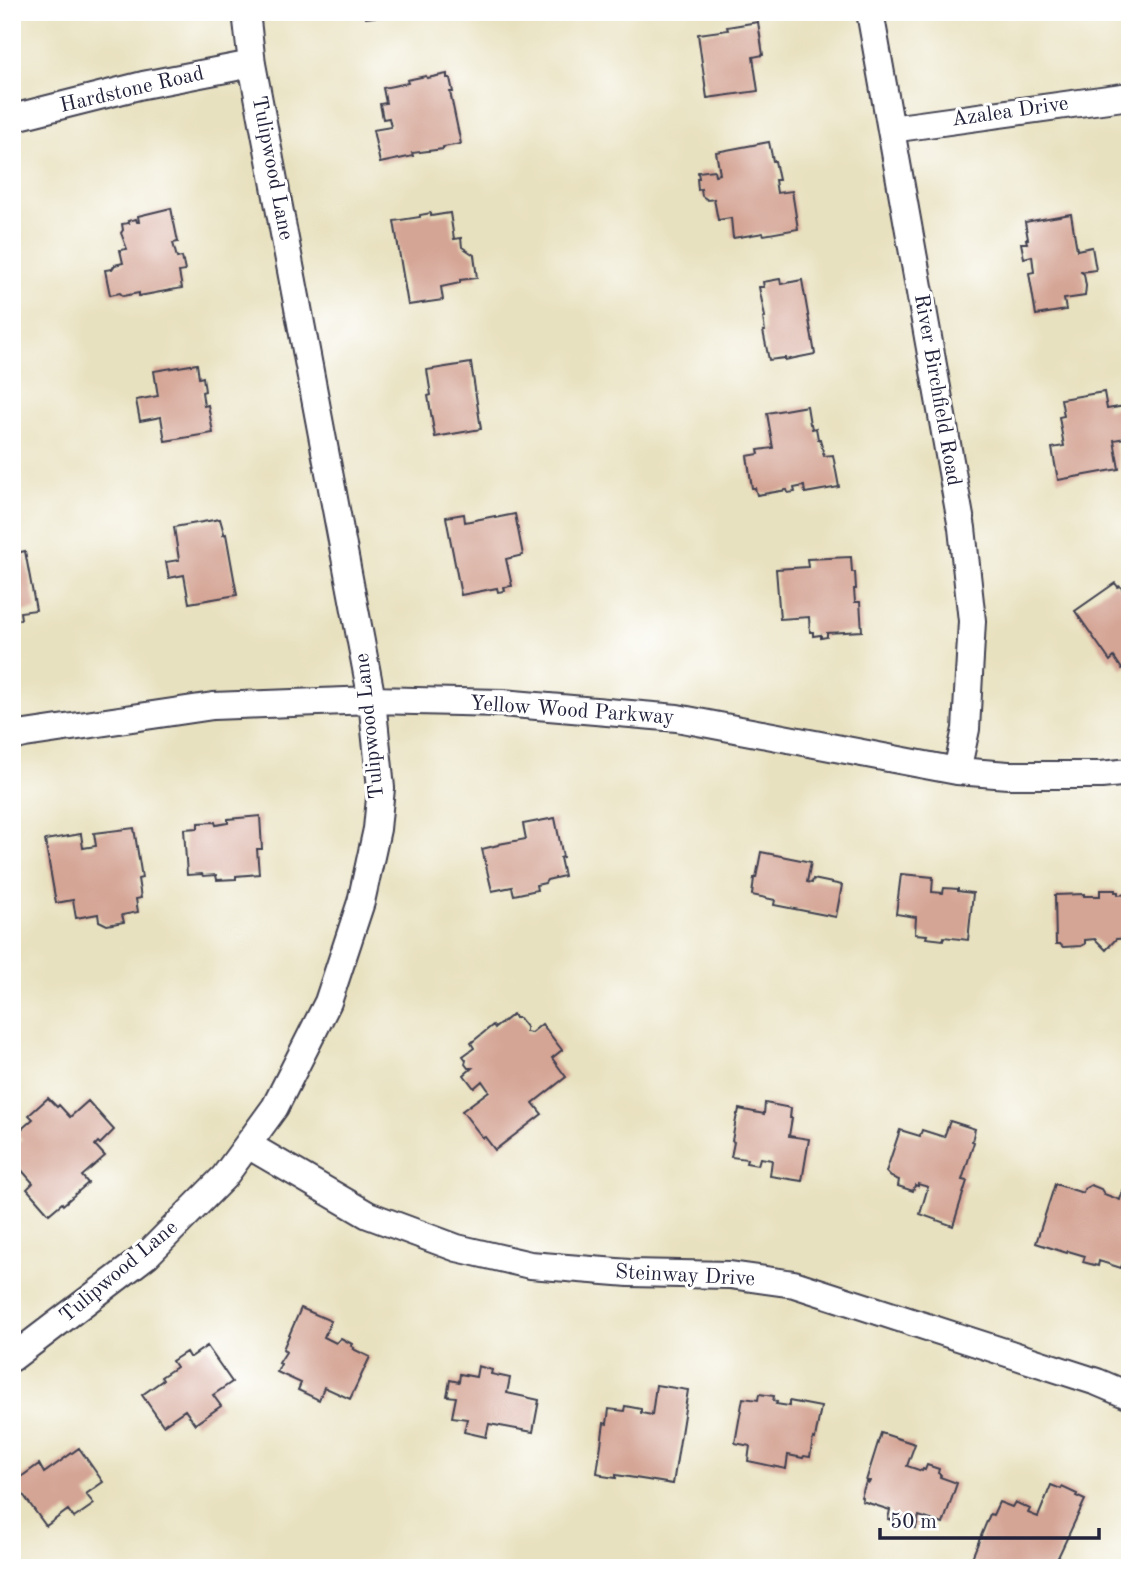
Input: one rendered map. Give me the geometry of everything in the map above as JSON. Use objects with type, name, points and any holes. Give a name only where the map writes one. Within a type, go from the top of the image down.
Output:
[{"type":"street","name":"Tulipwood Lane","points":[[12,1358],[147,1255],[224,1177],[275,1107],[328,1002],[361,902],[377,829],[380,788],[372,700],[253,64],[246,12]]},
{"type":"street","name":"River Birchfield Road","points":[[870,12],[962,528],[972,621],[966,729],[957,771]]},
{"type":"street","name":"Hardstone Road","points":[[12,118],[143,85],[253,64]]},
{"type":"street","name":"Azalea Drive","points":[[891,129],[1130,96]]},
{"type":"street","name":"Yellow Wood Parkway","points":[[12,737],[213,706],[372,700],[502,703],[677,719],[957,771],[1008,775],[1101,775],[1130,772]]},
{"type":"street","name":"Steinway Drive","points":[[248,1145],[368,1215],[457,1248],[530,1265],[629,1273],[730,1275],[794,1284],[1097,1382],[1130,1396]]},
{"type":"building","points":[[365,12],[398,12],[398,14],[366,18]]},
{"type":"building","points":[[758,22],[763,55],[753,57],[758,91],[707,98],[698,34]]},
{"type":"building","points":[[447,74],[453,92],[450,92],[461,144],[412,153],[413,156],[380,163],[373,130],[391,127],[389,118],[383,119],[380,104],[386,103],[383,88],[408,83],[407,80]]},
{"type":"building","points":[[769,142],[779,180],[775,180],[777,193],[792,191],[798,229],[733,238],[731,218],[718,220],[714,199],[708,200],[702,196],[701,189],[698,190],[698,172],[714,170],[715,175],[720,174],[716,152]]},
{"type":"building","points":[[171,208],[178,242],[173,243],[177,258],[182,257],[185,271],[179,272],[182,288],[139,296],[139,293],[110,295],[105,270],[123,263],[120,250],[127,249],[121,233],[122,224],[136,219],[139,222],[138,216]]},
{"type":"building","points":[[431,213],[431,216],[450,213],[454,239],[461,238],[462,247],[474,255],[477,278],[460,280],[460,283],[441,287],[443,300],[408,305],[394,221]]},
{"type":"building","points":[[1071,214],[1077,250],[1092,247],[1096,270],[1081,272],[1084,274],[1086,286],[1085,296],[1064,299],[1066,310],[1036,315],[1029,273],[1034,272],[1032,256],[1024,258],[1021,243],[1027,243],[1028,239],[1025,222]]},
{"type":"building","points":[[780,279],[781,284],[802,280],[815,354],[769,360],[759,287],[764,287],[763,282]]},
{"type":"building","points":[[471,363],[481,429],[435,437],[427,370]]},
{"type":"building","points":[[197,364],[199,378],[203,377],[204,406],[208,405],[213,433],[165,441],[161,417],[140,421],[136,400],[158,396],[154,371]]},
{"type":"building","points":[[1104,392],[1107,409],[1125,406],[1130,437],[1114,440],[1119,469],[1058,480],[1052,448],[1064,446],[1059,417],[1064,416],[1061,399]]},
{"type":"building","points":[[807,406],[810,424],[812,429],[816,428],[824,456],[833,455],[839,487],[805,493],[804,486],[794,488],[795,492],[788,493],[787,490],[757,495],[755,488],[752,488],[747,456],[759,454],[758,450],[773,448],[767,413]]},
{"type":"building","points":[[464,514],[465,522],[515,514],[523,555],[506,559],[512,586],[504,587],[505,591],[498,592],[497,588],[461,595],[446,517]]},
{"type":"building","points":[[220,519],[223,535],[226,534],[237,595],[189,603],[184,575],[169,578],[166,562],[179,560],[174,527]]},
{"type":"building","points":[[25,551],[36,610],[20,612],[21,619],[12,621],[12,554]]},
{"type":"building","points":[[851,557],[852,572],[855,572],[855,602],[860,602],[862,631],[827,633],[827,637],[821,638],[821,635],[813,636],[813,632],[810,632],[809,617],[780,619],[776,569],[808,567],[807,559]]},
{"type":"building","points":[[1115,583],[1130,599],[1130,664],[1122,669],[1114,657],[1110,661],[1075,611]]},
{"type":"building","points":[[260,816],[262,849],[257,849],[259,874],[217,880],[216,875],[187,875],[184,829],[198,828],[198,823],[215,822],[216,825],[228,823],[228,819]]},
{"type":"building","points":[[555,818],[564,876],[536,885],[537,890],[514,895],[512,887],[492,891],[482,849],[526,839],[523,824]]},
{"type":"building","points":[[134,828],[142,878],[138,879],[141,898],[136,899],[138,912],[122,915],[124,922],[107,925],[99,921],[98,914],[76,918],[73,900],[56,903],[45,840],[81,834],[83,848],[96,846],[94,833]]},
{"type":"building","points":[[761,852],[811,862],[807,882],[812,883],[813,879],[842,885],[836,917],[774,905],[775,900],[752,895]]},
{"type":"building","points":[[901,874],[933,877],[932,892],[943,893],[944,888],[973,893],[968,940],[944,937],[943,940],[915,934],[916,917],[896,914]]},
{"type":"building","points":[[1100,890],[1115,890],[1118,895],[1130,894],[1130,938],[1116,939],[1106,950],[1095,939],[1085,940],[1085,944],[1081,946],[1063,947],[1056,944],[1055,895],[1100,896]]},
{"type":"building","points":[[513,1014],[526,1027],[526,1032],[531,1033],[542,1024],[562,1050],[552,1058],[566,1077],[533,1103],[542,1114],[495,1150],[462,1111],[489,1091],[482,1081],[474,1088],[464,1075],[472,1068],[465,1064],[463,1056],[474,1048],[471,1043],[493,1025],[495,1028]]},
{"type":"building","points":[[48,1098],[70,1117],[88,1101],[114,1130],[100,1144],[98,1142],[95,1145],[105,1156],[82,1176],[88,1183],[49,1214],[27,1189],[33,1183],[12,1159],[12,1148],[22,1140],[16,1134],[33,1119],[29,1115]]},
{"type":"building","points":[[765,1103],[791,1108],[789,1136],[809,1139],[802,1181],[770,1176],[772,1160],[760,1158],[758,1165],[746,1163],[747,1159],[731,1157],[739,1109],[764,1114]]},
{"type":"building","points":[[950,1121],[975,1129],[974,1142],[962,1180],[967,1181],[953,1226],[920,1214],[928,1187],[918,1184],[913,1191],[898,1186],[899,1180],[886,1172],[900,1130],[920,1136],[922,1130],[944,1137]]},
{"type":"building","points":[[1055,1184],[1083,1193],[1084,1189],[1091,1185],[1120,1200],[1123,1190],[1130,1187],[1130,1242],[1121,1268],[1099,1261],[1098,1266],[1083,1262],[1085,1256],[1036,1243]]},
{"type":"building","points":[[301,1308],[331,1321],[324,1337],[336,1343],[341,1338],[352,1344],[353,1349],[370,1357],[350,1399],[324,1387],[319,1400],[298,1390],[301,1383],[277,1372],[286,1352],[283,1349]]},
{"type":"building","points":[[207,1346],[232,1382],[213,1395],[221,1406],[195,1424],[185,1410],[163,1425],[142,1395],[176,1367],[172,1361],[186,1352],[191,1357]]},
{"type":"building","points":[[478,1366],[492,1370],[491,1374],[510,1378],[507,1393],[539,1400],[533,1432],[489,1424],[486,1437],[464,1432],[467,1419],[452,1417],[456,1397],[447,1396],[450,1380],[459,1382],[460,1374],[476,1377]]},
{"type":"building","points":[[656,1385],[688,1390],[673,1484],[616,1475],[616,1478],[602,1476],[597,1473],[604,1423],[607,1424],[609,1409],[624,1411],[625,1406],[641,1409],[641,1413],[652,1415]]},
{"type":"building","points":[[759,1394],[774,1396],[773,1401],[777,1402],[776,1404],[789,1406],[789,1401],[821,1407],[810,1457],[788,1455],[786,1469],[748,1461],[750,1446],[735,1443],[743,1398],[758,1400]]},
{"type":"building","points":[[881,1433],[915,1444],[907,1466],[922,1471],[927,1465],[939,1469],[940,1477],[957,1483],[943,1524],[919,1516],[916,1528],[888,1519],[890,1510],[862,1501],[866,1482],[870,1481],[866,1481]]},
{"type":"building","points":[[79,1448],[103,1482],[86,1494],[94,1504],[74,1518],[68,1510],[46,1526],[14,1482],[39,1464],[44,1473]]},
{"type":"building","points":[[1051,1485],[1061,1489],[1062,1487],[1085,1500],[1053,1568],[984,1568],[971,1560],[990,1514],[993,1515],[999,1502],[1012,1507],[1015,1502],[1030,1509],[1028,1513],[1038,1517]]}]
